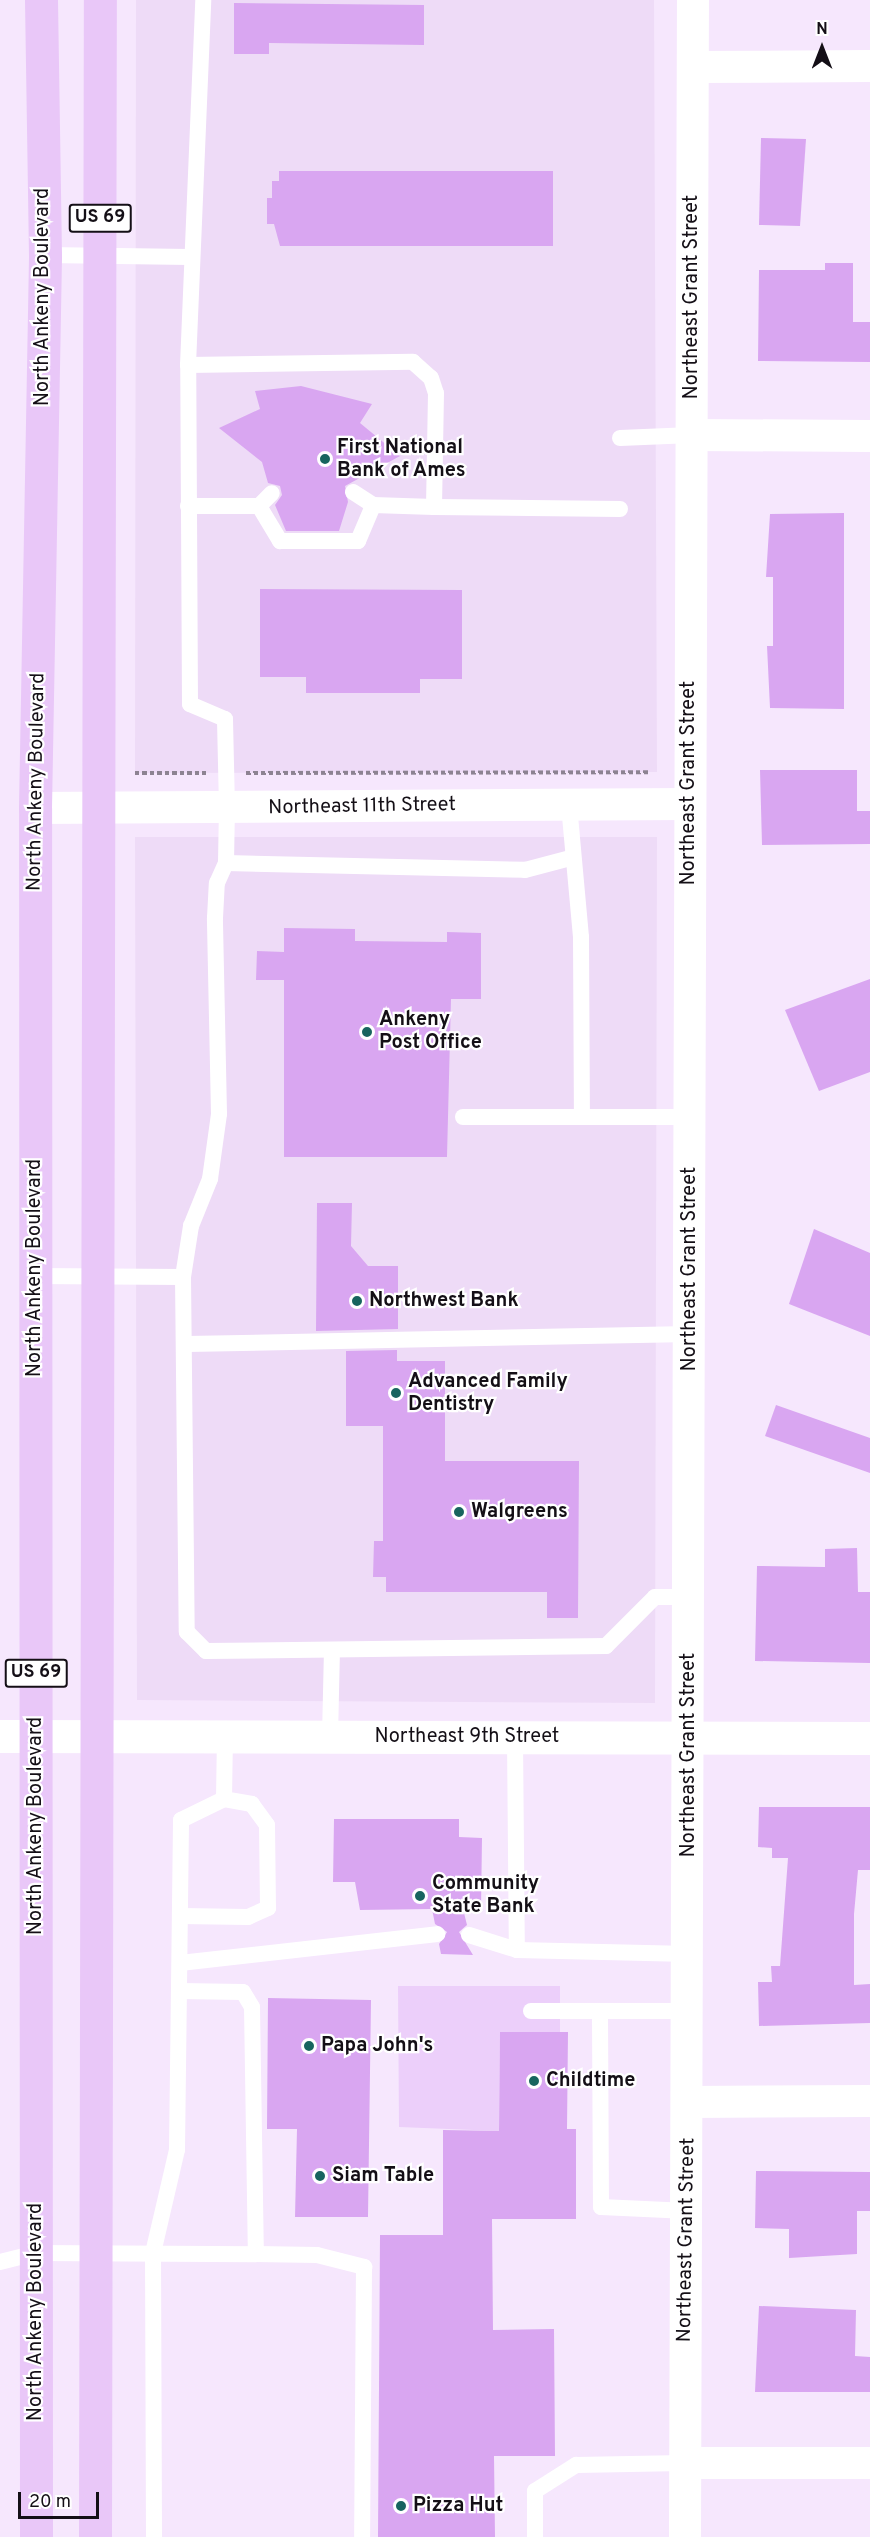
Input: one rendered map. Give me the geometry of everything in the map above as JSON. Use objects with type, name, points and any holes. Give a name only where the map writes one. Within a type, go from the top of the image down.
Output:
[{"type":"main road","name":"North Ankeny Boulevard","points":[[41,0],[45,255],[35,808],[35,1276],[95,2253],[94,2537]]},
{"type":"main road","name":"North Ankeny Boulevard","points":[[36,2537],[36,2253],[64,1736],[94,1279],[94,809],[100,256],[99,0]]},
{"type":"street","name":"Northeast Grant Street","points":[[685,2537],[689,2102],[689,804],[693,0]]},
{"type":"street","points":[[693,67],[870,66]]},
{"type":"street","points":[[692,435],[870,436]]},
{"type":"street","name":"Northeast 11th Street","points":[[35,808],[689,804]]},
{"type":"street","name":"Northeast 9th Street","points":[[0,1736],[870,1738]]},
{"type":"street","points":[[689,2102],[870,2101]]},
{"type":"street","points":[[684,2463],[870,2463]]},
{"type":"lane","points":[[203,0],[190,257],[188,365],[190,704],[225,719],[227,808],[226,863],[217,883],[215,918],[219,1114],[210,1179],[191,1226],[183,1277],[186,1344],[187,1632],[206,1651],[606,1646],[655,1597],[690,1597]]},
{"type":"lane","points":[[45,255],[190,257]]},
{"type":"lane","points":[[188,365],[413,362],[422,367],[436,393],[434,507]]},
{"type":"lane","points":[[620,438],[692,435]]},
{"type":"lane","points":[[353,492],[373,505],[620,508]]},
{"type":"lane","points":[[188,506],[259,506],[272,493]]},
{"type":"lane","points":[[259,506],[280,541],[358,541],[373,505]]},
{"type":"lane","points":[[569,805],[570,858],[581,937],[582,1116]]},
{"type":"lane","points":[[226,863],[525,870],[570,858]]},
{"type":"lane","points":[[463,1117],[690,1117]]},
{"type":"lane","points":[[35,1276],[94,1279],[183,1277]]},
{"type":"lane","points":[[186,1344],[690,1335]]},
{"type":"lane","points":[[330,1737],[332,1650]]},
{"type":"lane","points":[[224,1799],[225,1736]]},
{"type":"lane","points":[[515,1738],[517,1950]]},
{"type":"lane","points":[[154,2537],[153,2253],[177,2150],[181,1820],[224,1799],[252,1804],[267,1825],[268,1908],[248,1917],[181,1916]]},
{"type":"lane","points":[[180,1963],[437,1934]]},
{"type":"lane","points":[[469,1935],[517,1950],[689,1954]]},
{"type":"lane","points":[[180,1991],[243,1992],[252,2007],[256,2254]]},
{"type":"lane","points":[[531,2011],[689,2011]]},
{"type":"lane","points":[[600,2011],[601,2207],[688,2211]]},
{"type":"lane","points":[[0,2262],[36,2253],[256,2254],[317,2255],[364,2267],[362,2537]]},
{"type":"lane","points":[[535,2537],[535,2491],[576,2465],[684,2463]]},
{"type":"path","points":[[135,773],[657,772]]},
{"type":"shaded area","points":[[136,0],[654,0],[657,772],[135,773]]},
{"type":"shaded area","points":[[135,837],[657,837],[655,1703],[137,1700]]},
{"type":"shaded area","points":[[398,1986],[560,1986],[560,2032],[500,2032],[499,2131],[399,2127]]},
{"type":"building","points":[[234,3],[424,5],[424,45],[269,43],[269,54],[234,54]]},
{"type":"building","points":[[761,138],[806,139],[800,226],[759,225]]},
{"type":"building","points":[[279,171],[553,171],[553,246],[280,246],[274,224],[267,224],[267,198],[272,198],[272,181],[279,181]]},
{"type":"building","points":[[825,263],[853,263],[853,322],[870,322],[870,362],[758,361],[759,270],[825,270]]},
{"type":"building","name":"First National Bank of Ames","points":[[301,386],[372,404],[360,423],[400,456],[345,486],[348,502],[339,531],[286,531],[275,505],[282,495],[280,486],[268,483],[262,462],[219,428],[260,409],[255,391]]},
{"type":"building","points":[[844,513],[844,709],[770,708],[767,646],[773,646],[773,577],[766,577],[770,514]]},
{"type":"building","points":[[260,589],[462,590],[462,679],[420,679],[420,693],[306,693],[306,677],[260,677]]},
{"type":"building","points":[[760,770],[857,770],[857,811],[870,811],[870,844],[762,845]]},
{"type":"building","name":"Ankeny Post Office","points":[[284,928],[355,929],[355,941],[447,942],[447,932],[481,933],[481,999],[451,999],[447,1157],[284,1157],[284,980],[256,980],[257,951],[284,952]]},
{"type":"building","points":[[870,979],[870,1072],[819,1091],[785,1010]]},
{"type":"building","name":"Northwest Bank","points":[[317,1203],[352,1203],[351,1246],[368,1266],[398,1266],[398,1329],[316,1331]]},
{"type":"building","points":[[814,1229],[870,1253],[870,1336],[789,1304]]},
{"type":"building","name":"Walgreens","points":[[397,1350],[397,1361],[445,1361],[445,1461],[579,1461],[578,1618],[547,1618],[547,1592],[386,1592],[386,1577],[373,1577],[374,1541],[383,1541],[383,1426],[346,1426],[346,1351]]},
{"type":"building","points":[[776,1405],[870,1438],[870,1473],[765,1436]]},
{"type":"building","points":[[857,1548],[858,1592],[870,1592],[870,1663],[755,1661],[757,1566],[825,1567],[825,1549]]},
{"type":"building","points":[[759,1807],[870,1807],[870,1870],[858,1870],[854,1914],[854,1985],[870,1984],[870,2023],[759,2026],[758,1982],[772,1982],[771,1966],[780,1966],[788,1858],[772,1858],[772,1848],[758,1847]]},
{"type":"building","name":"Community State Bank","points":[[334,1819],[459,1819],[459,1837],[482,1838],[481,1909],[463,1909],[467,1925],[459,1932],[473,1955],[441,1954],[439,1944],[447,1932],[435,1924],[432,1909],[360,1910],[355,1882],[333,1882]]},
{"type":"building","points":[[268,1998],[371,2000],[368,2217],[295,2217],[297,2129],[267,2129]]},
{"type":"building","points":[[500,2032],[568,2032],[567,2129],[576,2129],[576,2219],[492,2219],[493,2330],[554,2329],[555,2456],[494,2456],[495,2537],[378,2537],[380,2235],[443,2235],[443,2130],[499,2131]]},
{"type":"building","points":[[756,2171],[870,2172],[870,2211],[857,2211],[857,2254],[789,2258],[789,2229],[755,2228]]},
{"type":"building","points":[[759,2306],[856,2310],[855,2356],[870,2357],[870,2392],[755,2392]]},
{"type":"place","name":"First National Bank of Ames","points":[[325,459]]},
{"type":"place","name":"Ankeny Post Office","points":[[367,1032]]},
{"type":"place","name":"Northwest Bank","points":[[357,1301]]},
{"type":"place","name":"Advanced Family Dentistry","points":[[396,1393]]},
{"type":"place","name":"Walgreens","points":[[459,1512]]},
{"type":"place","name":"Community State Bank","points":[[420,1896]]},
{"type":"place","name":"Papa John's","points":[[309,2046]]},
{"type":"place","name":"Childtime","points":[[534,2081]]},
{"type":"place","name":"Siam Table","points":[[320,2176]]},
{"type":"place","name":"Pizza Hut","points":[[401,2506]]}]
